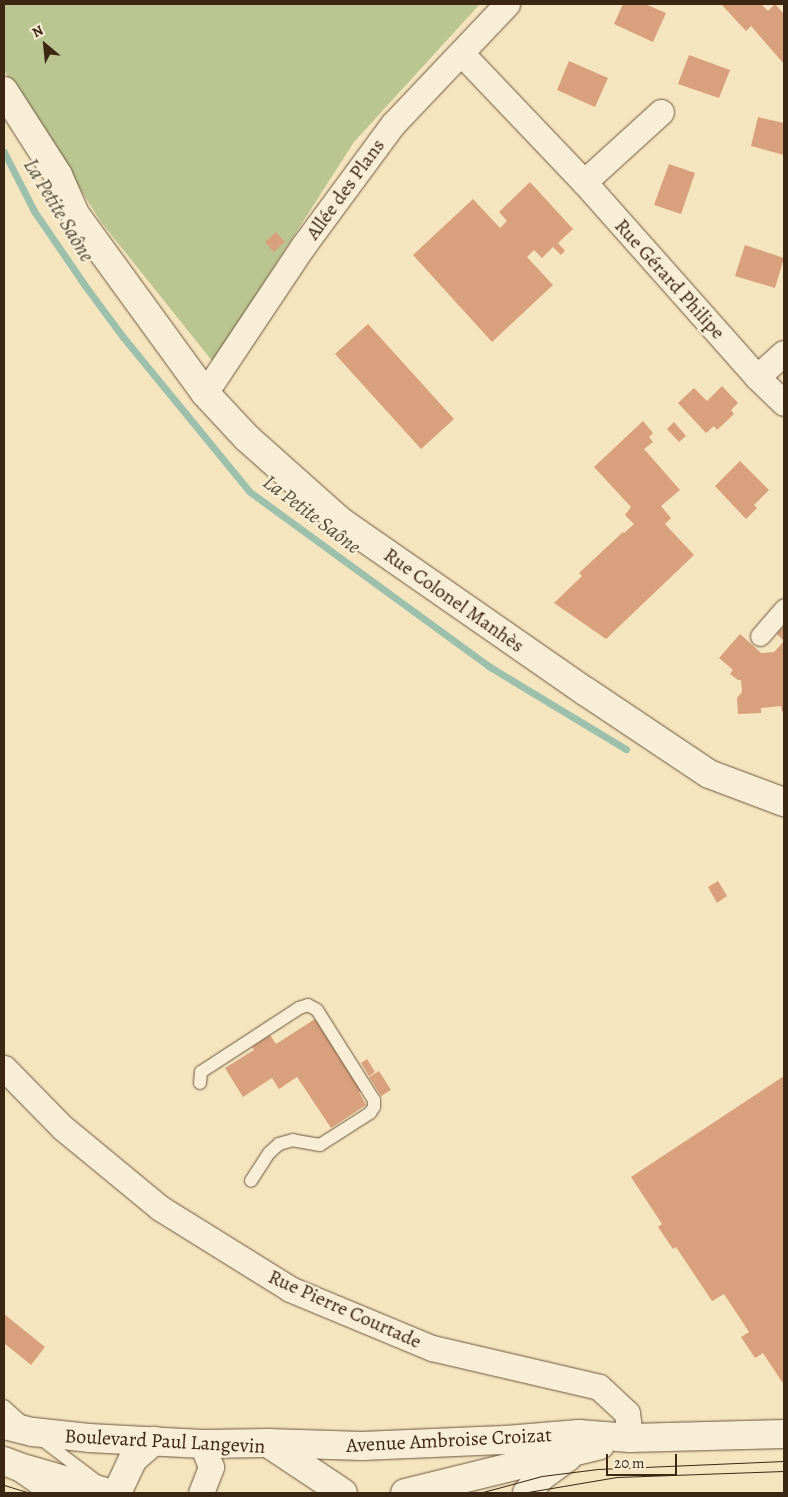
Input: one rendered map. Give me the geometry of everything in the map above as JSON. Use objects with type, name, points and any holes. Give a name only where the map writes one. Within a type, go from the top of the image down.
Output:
[{"type":"street","name":"Allée des Plans","points":[[205,393],[303,246],[393,124],[507,4]]},
{"type":"street","name":"Rue Gérard Philipe","points":[[461,53],[584,182],[757,377],[784,403]]},
{"type":"street","name":"Rue Colonel Manhès","points":[[4,91],[58,175],[75,214],[205,393],[247,438],[340,521],[437,590],[710,774],[784,802]]},
{"type":"street","points":[[584,182],[661,112]]},
{"type":"street","points":[[757,377],[784,353]]},
{"type":"street","points":[[760,636],[784,608]]},
{"type":"street","name":"Rue Pierre Courtade","points":[[4,1068],[63,1128],[160,1208],[290,1289],[432,1348],[599,1387],[627,1413],[630,1438]]},
{"type":"street","name":"Boulevard Paul Langevin","points":[[4,1425],[33,1432],[89,1438],[202,1444],[268,1443],[343,1493]]},
{"type":"street","name":"Avenue Ambroise Croizat","points":[[268,1443],[362,1446],[506,1440],[580,1434],[630,1438],[784,1434]]},
{"type":"street","name":"Avenue Ambroise Croizat","points":[[405,1493],[630,1438]]},
{"type":"street","points":[[13,1464],[113,1493],[133,1459],[154,1440]]},
{"type":"street","points":[[201,1493],[211,1467],[202,1444]]},
{"type":"street","name":"Avenue Ambroise Croizat","points":[[527,1493],[542,1476],[578,1450]]},
{"type":"street","points":[[13,1464],[57,1493]]},
{"type":"lane","points":[[200,1084],[201,1072],[299,1008],[308,1006],[317,1010],[374,1100],[374,1107],[370,1113],[320,1145],[293,1140],[279,1144],[269,1153],[251,1181]]},
{"type":"lane","points":[[4,1406],[33,1432],[113,1493]]},
{"type":"green space","points":[[4,4],[480,4],[354,142],[213,362],[101,222],[4,70]]},
{"type":"building","points":[[623,4],[645,4],[666,13],[653,42],[614,24]]},
{"type":"building","points":[[721,4],[761,4],[768,11],[775,4],[784,14],[784,64],[751,26],[746,31]]},
{"type":"building","points":[[689,55],[730,70],[719,98],[678,84]]},
{"type":"building","points":[[569,61],[608,78],[595,107],[557,90]]},
{"type":"building","points":[[758,117],[784,123],[784,155],[751,146]]},
{"type":"building","points":[[669,164],[695,173],[681,214],[654,205]]},
{"type":"building","points":[[530,182],[573,229],[558,243],[565,251],[561,255],[553,247],[542,258],[534,250],[527,257],[553,285],[492,342],[413,255],[473,199],[500,228],[507,221],[499,212]]},
{"type":"building","points":[[276,232],[285,242],[274,252],[265,242]]},
{"type":"building","points":[[745,245],[784,258],[775,288],[735,276]]},
{"type":"building","points":[[368,324],[454,419],[421,449],[335,354]]},
{"type":"building","points":[[722,386],[738,403],[731,410],[734,414],[717,430],[714,426],[706,433],[678,403],[694,388],[707,401]]},
{"type":"building","points":[[643,421],[653,433],[649,437],[653,442],[644,449],[680,490],[661,506],[671,518],[665,524],[694,555],[606,639],[554,603],[582,576],[579,573],[634,524],[625,515],[631,507],[594,467]]},
{"type":"building","points":[[674,422],[686,436],[679,442],[667,429]]},
{"type":"building","points":[[740,461],[769,490],[754,505],[757,508],[746,519],[715,486]]},
{"type":"building","points":[[784,626],[784,641],[777,634]]},
{"type":"building","points":[[740,634],[761,653],[774,652],[784,641],[784,711],[782,712],[781,706],[761,708],[761,713],[738,714],[737,698],[742,692],[741,680],[730,674],[733,670],[719,658]]},
{"type":"building","points":[[718,881],[727,896],[717,903],[708,887]]},
{"type":"building","points":[[315,1019],[361,1091],[359,1092],[366,1105],[331,1128],[297,1077],[279,1089],[272,1078],[243,1097],[225,1068],[254,1050],[252,1047],[270,1035],[276,1044]]},
{"type":"building","points":[[367,1059],[375,1072],[369,1076],[361,1063]]},
{"type":"building","points":[[379,1071],[391,1090],[381,1096],[369,1077]]},
{"type":"building","points":[[784,1076],[784,1385],[763,1353],[755,1358],[741,1337],[749,1332],[724,1294],[712,1301],[676,1247],[673,1249],[658,1227],[662,1224],[631,1177]]},
{"type":"building","points":[[4,1314],[45,1347],[31,1365],[4,1343]]},
{"type":"waterway","name":"La Petite Saône","points":[[4,152],[34,211],[86,287],[123,337],[250,492],[490,667],[626,749]]},
{"type":"tram line","points":[[479,1493],[542,1476],[598,1469],[784,1461]]},
{"type":"tram line","points":[[522,1493],[617,1477],[784,1471]]},
{"type":"tram line","points":[[4,1485],[30,1493]]}]
